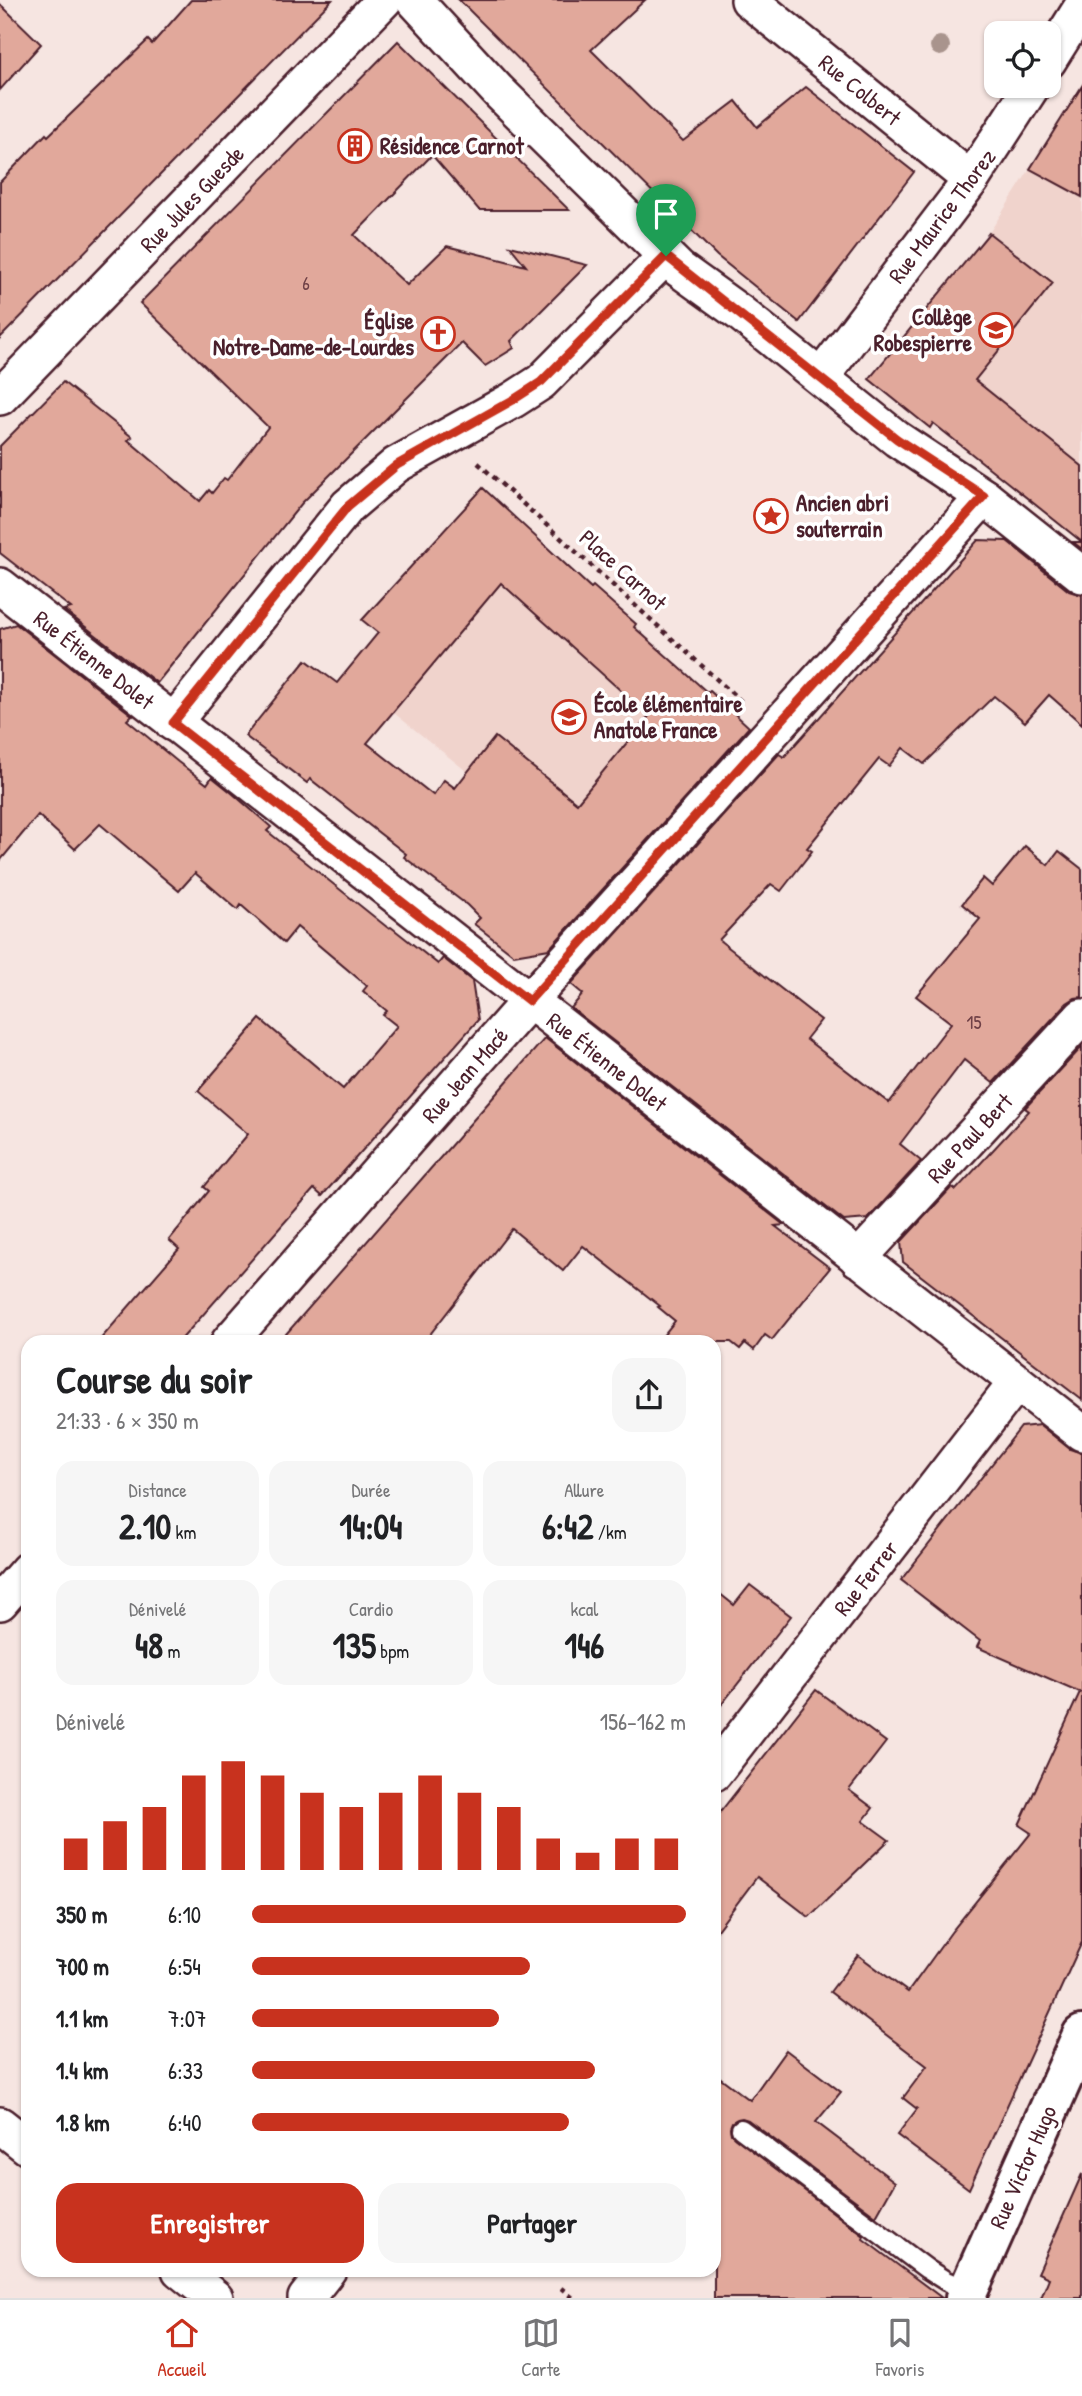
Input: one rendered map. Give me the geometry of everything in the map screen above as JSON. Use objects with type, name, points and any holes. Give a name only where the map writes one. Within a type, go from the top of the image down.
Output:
[{"type":"street","name":"Rue Jules Guesde","points":[[0,397],[384,0]]},
{"type":"street","points":[[414,0],[498,91],[666,256],[912,450],[984,496],[1082,575]]},
{"type":"street","name":"Rue Colbert","points":[[749,0],[971,180]]},
{"type":"street","points":[[1061,40],[1082,7]]},
{"type":"street","name":"Rue Maurice Thorez","points":[[821,377],[971,180],[1024,98]]},
{"type":"street","points":[[173,723],[348,506],[397,465],[541,382],[666,256]]},
{"type":"street","name":"Rue Jean Macé","points":[[235,1335],[529,1001],[984,496]]},
{"type":"street","name":"Rue Étienne Dolet","points":[[0,586],[1082,1433]]},
{"type":"street","name":"Rue Paul Bert","points":[[858,1259],[1082,1017]]},
{"type":"street","name":"Rue Ferrer","points":[[721,1764],[1017,1382]]},
{"type":"street","points":[[0,1602],[21,1578]]},
{"type":"street","name":"Rue Victor Hugo","points":[[966,2294],[1082,2035]]},
{"type":"street","points":[[0,2125],[21,2142]]},
{"type":"street","points":[[189,2277],[215,2298]]},
{"type":"street","points":[[306,2298],[322,2277]]},
{"type":"lane","points":[[741,2129],[927,2269],[966,2294]]},
{"type":"path","name":"Place Carnot","points":[[449,436],[774,730]]},
{"type":"path","points":[[561,2288],[573,2298]]},
{"type":"shaded area","name":"Collège Robespierre","points":[[1082,125],[1082,542],[934,424],[930,428],[869,379],[989,233],[1030,169]]},
{"type":"shaded area","name":"École élémentaire Anatole France","points":[[483,488],[591,588],[593,586],[636,624],[634,627],[707,693],[710,691],[745,723],[600,885],[531,952],[514,955],[474,924],[481,917],[458,895],[457,898],[454,892],[404,856],[470,774],[374,697],[387,593]]},
{"type":"building","points":[[191,0],[332,0],[0,338],[0,182],[46,134],[48,136],[148,40],[152,44]]},
{"type":"building","points":[[459,0],[645,0],[591,50],[683,141],[736,101],[757,127],[806,87],[914,172],[799,322],[717,256]]},
{"type":"building","points":[[0,4],[41,44],[0,90]]},
{"type":"building","points":[[398,41],[569,210],[479,210],[432,155],[354,235],[407,285],[447,246],[526,266],[510,246],[587,265],[511,341],[514,348],[485,366],[462,343],[302,503],[157,683],[64,610],[71,608],[0,553],[0,446],[63,382],[132,437],[128,440],[200,501],[209,490],[212,493],[224,478],[227,480],[268,427],[140,303]]},
{"type":"building","points":[[1082,86],[1082,197],[1030,169]]},
{"type":"building","points":[[989,233],[1053,283],[975,380],[1082,466],[1082,542],[933,423],[930,428],[869,379]]},
{"type":"building","name":"École élémentaire Anatole France","points":[[483,488],[591,588],[593,586],[636,624],[634,627],[749,727],[549,949],[514,955],[474,924],[480,918],[404,857],[406,854],[310,779],[307,783],[245,736],[306,660],[337,683],[378,633],[362,620]],"holes":[[[501,583],[649,716],[577,803],[495,737],[455,788],[444,780],[433,795],[367,743]]]},
{"type":"building","points":[[978,540],[1007,541],[1069,591],[1082,595],[1082,724],[1049,695],[1025,722],[994,696],[924,764],[903,748],[889,766],[879,759],[807,848],[812,851],[781,891],[771,884],[719,940],[821,1020],[806,1039],[889,1103],[951,1023],[916,996],[980,919],[962,904],[983,878],[992,886],[1025,846],[1048,865],[1059,851],[1082,869],[1082,997],[1067,1003],[993,1083],[964,1060],[900,1144],[921,1161],[868,1219],[844,1221],[571,1008],[583,994],[571,984],[779,754],[784,757]]},
{"type":"building","points":[[1073,542],[1082,542],[1082,549]]},
{"type":"building","points":[[16,624],[132,715],[127,720],[178,762],[207,784],[212,777],[232,793],[271,827],[267,831],[388,928],[391,927],[438,964],[443,958],[472,981],[478,1020],[322,1196],[314,1189],[185,1335],[104,1335],[179,1249],[169,1240],[209,1191],[204,1187],[248,1134],[198,1091],[260,1019],[343,1089],[397,1026],[383,1015],[387,1011],[363,991],[367,986],[297,927],[284,943],[241,905],[238,910],[195,873],[179,891],[100,824],[75,849],[38,815],[0,861],[0,629]]},
{"type":"building","points":[[545,1038],[784,1225],[775,1226],[830,1268],[772,1340],[765,1335],[754,1350],[745,1343],[740,1349],[731,1342],[721,1342],[721,1335],[664,1335],[675,1321],[658,1307],[660,1306],[583,1246],[563,1271],[512,1229],[429,1335],[285,1335]]},
{"type":"building","points":[[1082,1047],[1082,1400],[903,1262],[901,1242],[952,1187],[956,1190],[1029,1111],[1025,1108]]},
{"type":"building","points":[[1040,1425],[1070,1449],[1082,1453],[1082,1942],[969,2189],[897,2135],[917,2109],[903,2098],[927,2066],[830,1992],[858,1955],[908,1992],[952,1931],[1031,1833],[1019,1825],[1080,1692],[977,1647],[980,1641],[901,1580],[1021,1427]]},
{"type":"building","points":[[750,1585],[791,1616],[721,1705],[721,1595],[734,1605]]},
{"type":"building","points":[[816,1690],[886,1742],[849,1790],[873,1808],[863,1821],[889,1840],[809,1917],[757,1877],[721,1925],[721,1811]]},
{"type":"building","points":[[786,2050],[841,2092],[816,2122],[895,2182],[876,2216],[748,2120],[742,2118],[732,2122],[731,2134],[942,2298],[714,2298],[714,2277],[721,2277],[721,2078],[750,2100]]},
{"type":"building","points":[[1082,2174],[1082,2298],[1041,2298],[1049,2278],[1038,2273]]},
{"type":"place","name":"Résidence Carnot","points":[[355,146]]},
{"type":"place","name":"Collège Robespierre","points":[[996,330]]},
{"type":"place","name":"Église Notre-Dame-de-Lourdes","points":[[438,334]]},
{"type":"place","name":"Ancien abri souterrain","points":[[771,516]]},
{"type":"place","name":"École élémentaire Anatole France","points":[[569,717]]},
{"type":"route","points":[[666,256],[897,439],[984,496],[529,1001],[173,723],[348,506],[397,465],[541,382],[666,256]]}]
